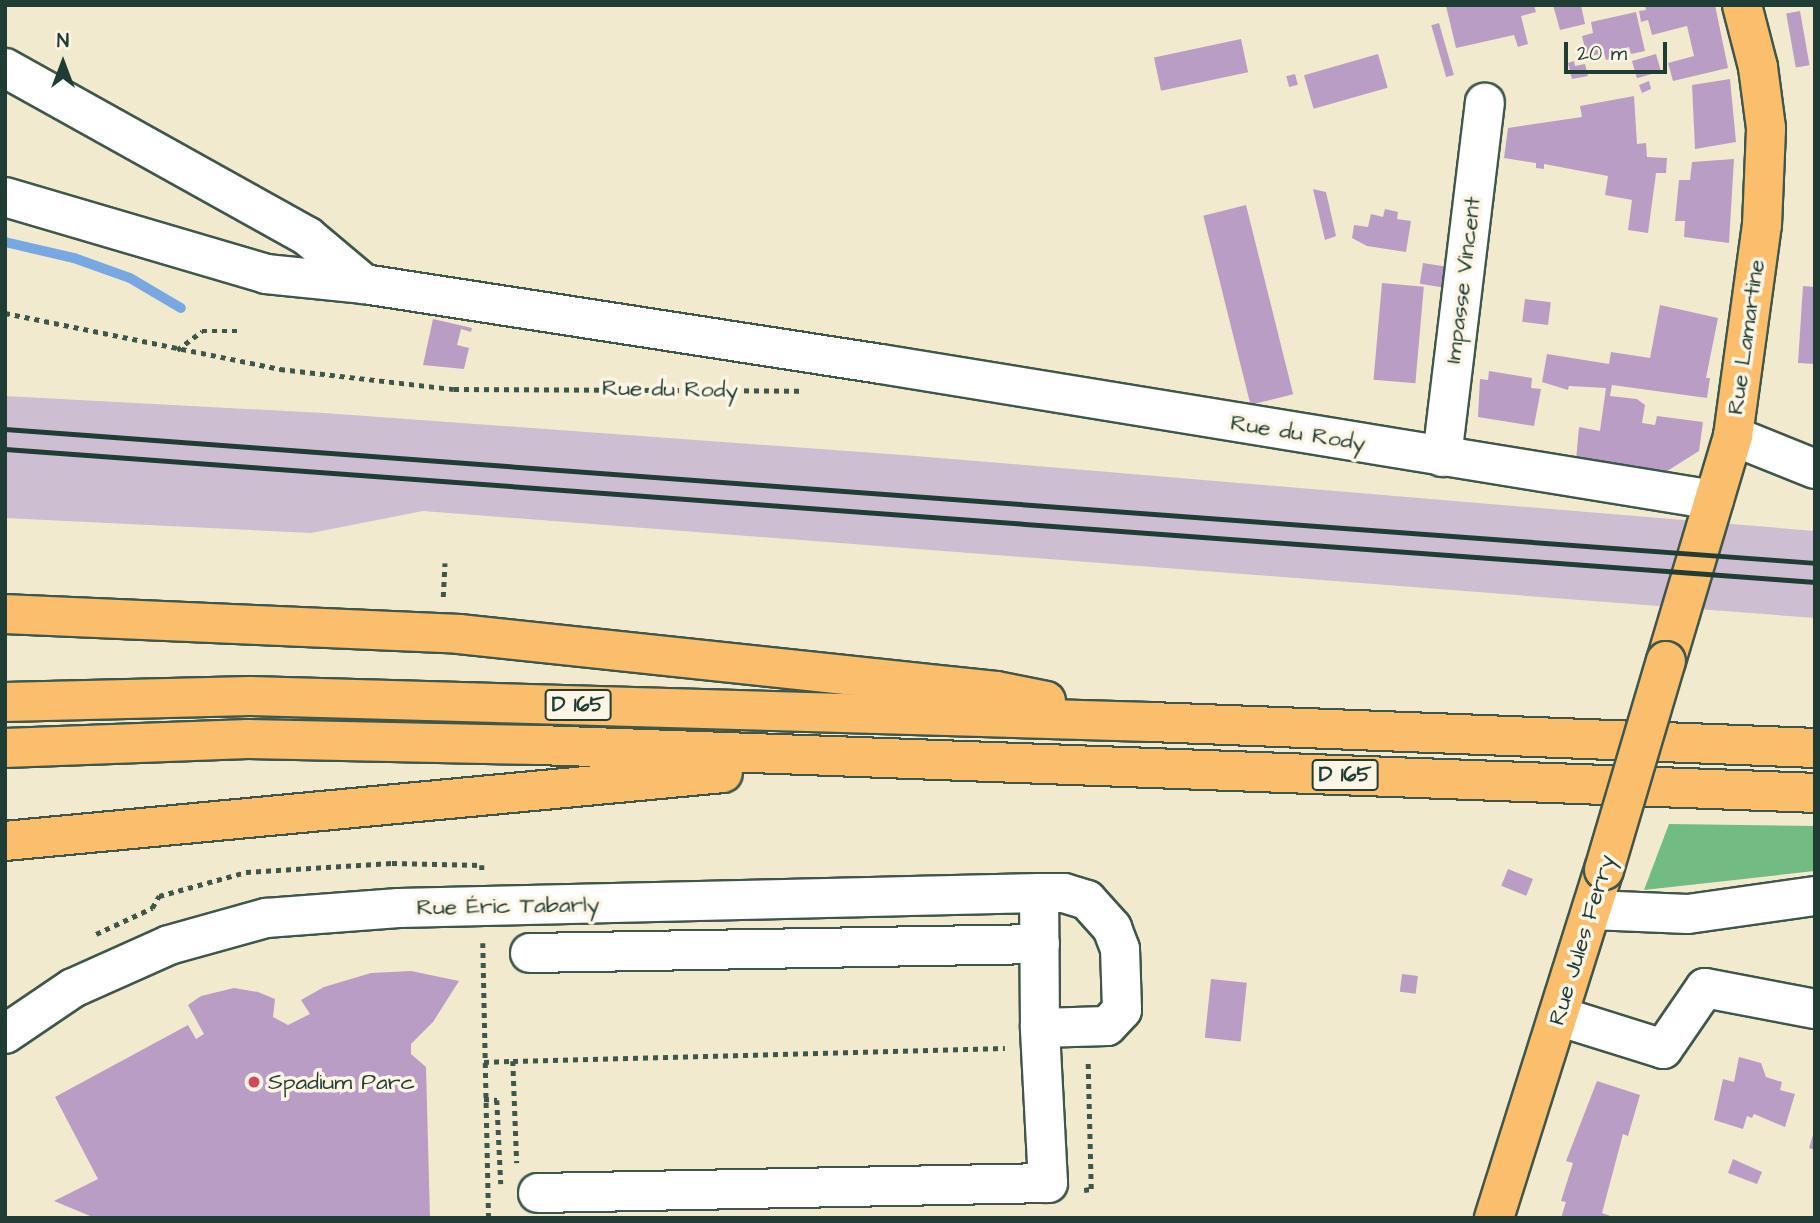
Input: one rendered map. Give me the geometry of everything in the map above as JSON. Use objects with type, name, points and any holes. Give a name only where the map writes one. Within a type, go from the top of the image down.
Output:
[{"type":"main road","name":"Rue Lamartine","points":[[1666,661],[1733,436],[1762,225],[1766,128],[1758,67],[1742,5]]},
{"type":"main road","points":[[5,614],[459,634],[996,691],[1151,722]]},
{"type":"main road","name":"Rue Jules Ferry","points":[[1494,1218],[1592,909],[1666,661]]},
{"type":"main road","name":"D 165","points":[[5,702],[250,696],[1151,722],[1815,748]]},
{"type":"main road","name":"D 165","points":[[5,748],[248,739],[875,758],[1815,793]]},
{"type":"main road","points":[[5,841],[875,758]]},
{"type":"street","points":[[5,68],[307,236],[364,284]]},
{"type":"street","name":"Impasse Vincent","points":[[1442,457],[1485,103]]},
{"type":"street","name":"Rue du Rody","points":[[5,197],[265,274],[364,284],[737,342],[1714,500]]},
{"type":"street","points":[[1733,436],[1815,469]]},
{"type":"street","points":[[519,1185],[1048,1182],[1041,1037],[1039,893]]},
{"type":"street","name":"Rue Éric Tabarly","points":[[5,1034],[74,988],[190,936],[266,918],[483,907],[1064,893],[1087,900],[1112,928],[1120,949],[1122,1010],[1107,1026],[1041,1037]]},
{"type":"street","points":[[1592,909],[1688,914],[1815,896]]},
{"type":"street","points":[[786,899],[788,949]]},
{"type":"street","points":[[612,903],[614,952]]},
{"type":"street","points":[[530,953],[1040,944]]},
{"type":"street","points":[[1558,1016],[1663,1049],[1705,988],[1815,1009]]},
{"type":"path","name":"Rue du Rody","points":[[5,313],[280,369],[454,389],[807,390]]},
{"type":"path","points":[[177,350],[202,331],[237,331]]},
{"type":"path","points":[[442,601],[445,563]]},
{"type":"path","points":[[152,908],[159,896],[246,872],[356,864],[482,865]]},
{"type":"path","points":[[483,907],[487,1216]]},
{"type":"path","points":[[484,1062],[1041,1037]]},
{"type":"path","points":[[1077,1190],[1091,1189],[1088,1058]]},
{"type":"path","points":[[513,1061],[519,1185]]},
{"type":"path","points":[[484,1099],[497,1100],[519,1185]]},
{"type":"shaded area","points":[[5,396],[324,413],[916,456],[1815,531],[1815,618],[423,511],[311,533],[5,518]]},
{"type":"green space","points":[[1669,824],[1815,826],[1815,871],[1644,890]]},
{"type":"building","points":[[1534,5],[1536,12],[1521,16],[1528,44],[1518,47],[1514,35],[1456,48],[1446,6]]},
{"type":"building","points":[[1553,5],[1581,5],[1585,24],[1560,30]]},
{"type":"building","points":[[1645,5],[1715,5],[1728,68],[1673,81],[1668,63],[1694,56],[1687,26],[1652,35],[1648,20],[1641,22],[1639,11],[1646,10]]},
{"type":"building","points":[[1800,11],[1810,65],[1796,68],[1786,13]]},
{"type":"building","points":[[1636,12],[1645,51],[1631,54],[1629,47],[1613,51],[1615,58],[1606,60],[1604,53],[1587,57],[1582,36],[1593,33],[1591,22]]},
{"type":"building","points":[[1439,23],[1454,75],[1446,77],[1431,25]]},
{"type":"building","points":[[1241,39],[1248,72],[1161,91],[1154,58]]},
{"type":"building","points":[[1378,54],[1388,88],[1314,109],[1304,75]]},
{"type":"building","points":[[1656,54],[1661,71],[1637,78],[1632,61]]},
{"type":"building","points":[[1574,61],[1575,66],[1585,64],[1588,76],[1572,79],[1568,63]]},
{"type":"building","points":[[1295,74],[1298,85],[1289,87],[1286,76]]},
{"type":"building","points":[[1730,79],[1736,142],[1695,149],[1692,85]]},
{"type":"building","points":[[1649,81],[1651,89],[1642,93],[1639,85]]},
{"type":"building","points":[[1634,96],[1637,144],[1646,143],[1647,157],[1667,158],[1666,173],[1656,173],[1648,233],[1628,230],[1632,200],[1605,195],[1608,176],[1544,164],[1544,169],[1536,168],[1536,163],[1504,158],[1508,128],[1582,117],[1580,106]]},
{"type":"building","points":[[1734,159],[1729,243],[1684,237],[1685,221],[1675,221],[1679,180],[1690,180],[1692,162]]},
{"type":"building","points":[[1313,189],[1326,192],[1336,236],[1325,240]]},
{"type":"building","points":[[1246,205],[1293,394],[1250,405],[1203,216]]},
{"type":"building","points":[[1385,209],[1398,212],[1397,219],[1411,221],[1406,252],[1367,246],[1352,238],[1354,225],[1368,227],[1371,214],[1383,217]]},
{"type":"building","points":[[1423,263],[1453,268],[1449,288],[1420,284]]},
{"type":"building","points":[[1382,283],[1424,287],[1415,383],[1374,380]]},
{"type":"building","points":[[1803,286],[1815,287],[1815,364],[1798,363]]},
{"type":"building","points":[[1525,299],[1551,302],[1548,325],[1522,322]]},
{"type":"building","points":[[1660,305],[1718,318],[1706,378],[1710,378],[1707,398],[1612,385],[1610,396],[1637,399],[1645,405],[1642,423],[1655,425],[1657,416],[1703,422],[1699,451],[1664,473],[1576,460],[1579,427],[1600,431],[1606,388],[1569,386],[1568,390],[1542,382],[1547,354],[1609,364],[1611,352],[1650,358]]},
{"type":"building","points":[[433,319],[472,328],[471,332],[461,329],[457,345],[469,348],[464,369],[423,365]]},
{"type":"building","points":[[1489,371],[1532,378],[1531,388],[1541,389],[1534,426],[1478,417],[1480,379],[1488,380]]},
{"type":"building","points":[[1508,869],[1533,879],[1526,896],[1501,886]]},
{"type":"building","name":"Spadium Parc","points":[[411,971],[459,981],[433,1022],[411,1044],[411,1054],[426,1067],[430,1218],[95,1218],[54,1201],[98,1179],[55,1097],[188,1025],[196,1039],[204,1034],[188,1005],[201,996],[234,988],[258,992],[275,999],[273,1017],[288,1025],[310,1014],[301,1000],[324,987],[371,973]]},
{"type":"building","points":[[1402,974],[1418,976],[1416,994],[1400,992]]},
{"type":"building","points":[[1211,979],[1247,983],[1241,1041],[1205,1038]]},
{"type":"building","points":[[1739,1057],[1761,1063],[1766,1077],[1782,1082],[1780,1090],[1795,1094],[1785,1127],[1754,1114],[1752,1118],[1747,1116],[1743,1129],[1714,1120],[1723,1079],[1734,1082]]},
{"type":"building","points":[[1597,1081],[1640,1095],[1628,1136],[1623,1134],[1602,1213],[1616,1218],[1561,1218],[1566,1202],[1561,1201],[1573,1163],[1566,1161]]},
{"type":"building","points":[[1815,1132],[1815,1150],[1809,1148]]},
{"type":"building","points":[[1733,1159],[1762,1172],[1757,1184],[1728,1173]]},
{"type":"waterway","points":[[5,242],[74,258],[130,278],[181,308]]},
{"type":"railway","points":[[5,429],[1815,563]]},
{"type":"railway","points":[[5,449],[1815,582]]},
{"type":"place","name":"Spadium Parc","points":[[254,1082]]}]
